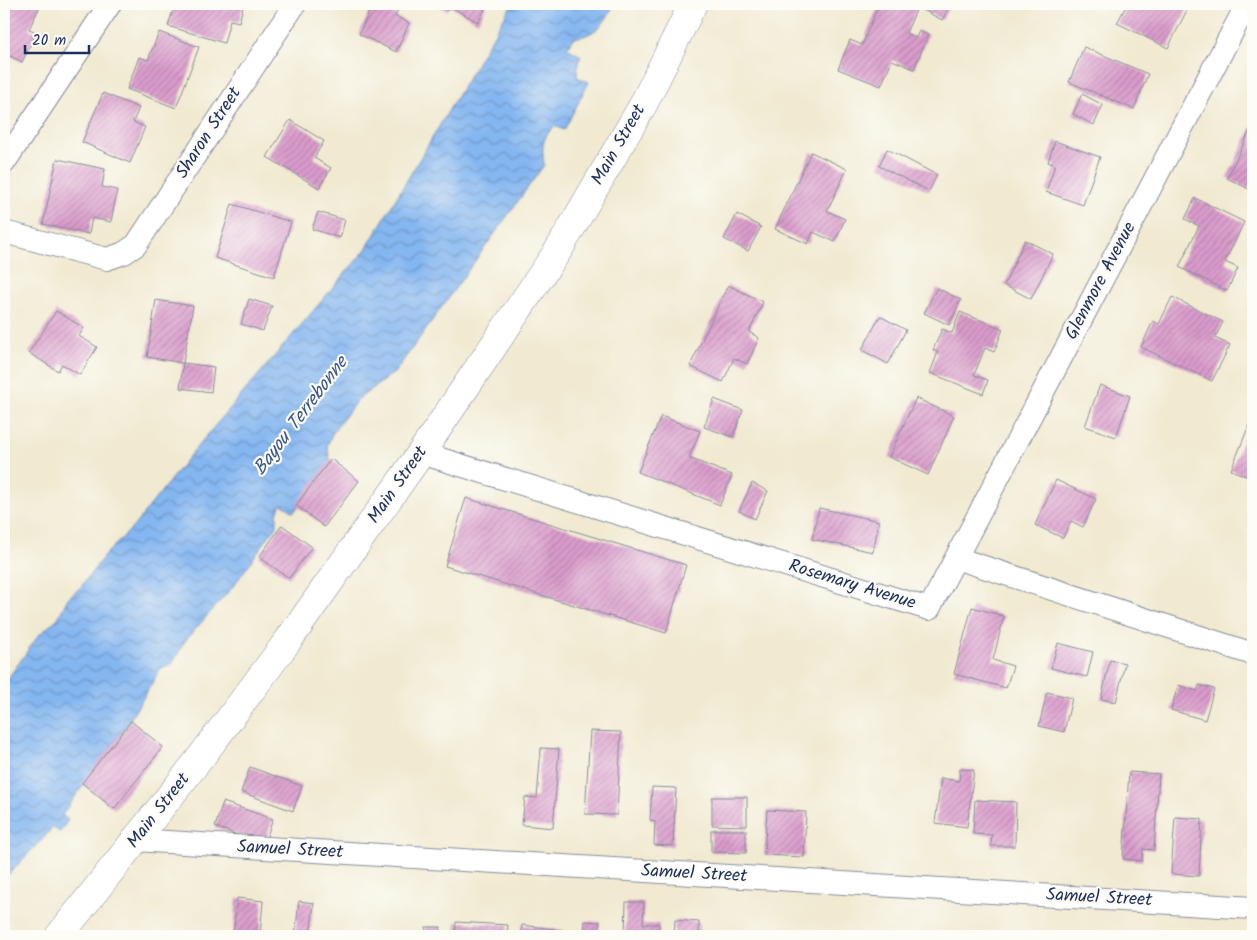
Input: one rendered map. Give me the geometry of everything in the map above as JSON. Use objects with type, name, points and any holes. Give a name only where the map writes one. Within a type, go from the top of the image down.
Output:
[{"type":"main road","name":"Main Street","points":[[59,936],[201,757],[287,642],[421,453],[559,249],[642,105],[693,4]]},
{"type":"street","points":[[4,163],[110,4]]},
{"type":"street","name":"Sharon Street","points":[[4,232],[107,258],[117,256],[136,245],[295,4]]},
{"type":"street","name":"Glenmore Avenue","points":[[956,558],[1246,4]]},
{"type":"street","name":"Rosemary Avenue","points":[[421,453],[929,609],[956,558]]},
{"type":"street","points":[[956,558],[1253,654]]},
{"type":"street","name":"Samuel Street","points":[[136,840],[1253,908]]},
{"type":"water","name":"Bayou Terrebonne","points":[[512,4],[614,4],[599,27],[588,35],[573,38],[567,48],[581,56],[578,63],[577,77],[589,82],[564,130],[555,126],[547,135],[543,148],[544,165],[395,372],[357,400],[332,434],[327,446],[331,463],[294,512],[281,504],[277,513],[277,525],[235,584],[185,641],[172,664],[161,668],[131,718],[62,815],[68,820],[60,832],[53,828],[4,879],[4,684],[38,636],[58,618],[68,598],[81,587],[104,556],[134,526],[191,454],[366,249]]},
{"type":"building","points":[[4,4],[41,4],[29,29],[37,32],[22,62],[4,53]]},
{"type":"building","points":[[175,4],[244,4],[239,22],[230,20],[224,43],[168,26]]},
{"type":"building","points":[[373,4],[401,4],[395,16],[409,23],[396,52],[359,34]]},
{"type":"building","points":[[434,4],[487,5],[478,22],[449,6],[447,11]]},
{"type":"building","points":[[879,4],[907,4],[917,8],[906,33],[916,38],[919,31],[928,35],[914,69],[892,60],[881,86],[838,69],[850,40],[862,45]]},
{"type":"building","points":[[917,4],[951,4],[942,20],[916,6]]},
{"type":"building","points":[[1127,4],[1190,4],[1168,48],[1117,23]]},
{"type":"building","points":[[159,32],[199,47],[176,108],[127,89],[139,57],[148,60]]},
{"type":"building","points":[[1084,47],[1148,74],[1134,109],[1069,82]]},
{"type":"building","points":[[103,93],[139,108],[133,122],[145,127],[130,163],[82,142]]},
{"type":"building","points":[[1082,94],[1103,105],[1094,125],[1073,114]]},
{"type":"building","points":[[290,120],[324,141],[314,158],[331,168],[319,188],[267,157]]},
{"type":"building","points":[[1253,124],[1253,191],[1227,178]]},
{"type":"building","points":[[1055,141],[1100,157],[1083,205],[1046,192],[1055,165],[1048,162]]},
{"type":"building","points":[[887,149],[937,175],[929,191],[879,166]]},
{"type":"building","points":[[811,152],[847,169],[827,211],[845,219],[835,242],[813,232],[808,244],[775,229]]},
{"type":"building","points":[[57,159],[105,169],[102,187],[117,190],[111,222],[92,218],[89,234],[43,224]]},
{"type":"building","points":[[1195,198],[1244,222],[1225,262],[1238,268],[1227,291],[1179,267],[1199,226],[1185,219]]},
{"type":"building","points":[[232,204],[291,222],[274,277],[215,258]]},
{"type":"building","points":[[318,212],[345,220],[340,238],[312,229]]},
{"type":"building","points":[[737,214],[761,227],[748,251],[724,239]]},
{"type":"building","points":[[1025,240],[1053,254],[1031,299],[1004,285]]},
{"type":"building","points":[[728,285],[763,302],[749,332],[759,338],[747,364],[734,358],[723,382],[690,366]]},
{"type":"building","points":[[937,288],[961,300],[949,325],[924,313]]},
{"type":"building","points":[[1172,297],[1223,322],[1215,338],[1230,345],[1212,381],[1141,347],[1153,321],[1159,324]]},
{"type":"building","points":[[249,299],[272,306],[263,331],[241,324]]},
{"type":"building","points":[[156,300],[193,306],[183,363],[147,357]]},
{"type":"building","points":[[56,311],[84,328],[79,336],[97,347],[80,375],[62,364],[58,371],[29,353]]},
{"type":"building","points":[[960,312],[1003,329],[994,352],[985,348],[974,375],[988,380],[983,394],[930,373],[938,352],[933,350],[942,329],[952,333]]},
{"type":"building","points":[[880,316],[906,330],[888,364],[862,350]]},
{"type":"building","points":[[183,363],[214,367],[211,392],[180,388]]},
{"type":"building","points":[[1100,385],[1130,396],[1116,437],[1085,426]]},
{"type":"building","points":[[916,398],[954,416],[928,475],[889,457]]},
{"type":"building","points":[[714,399],[743,410],[733,437],[704,427]]},
{"type":"building","points":[[661,416],[700,431],[689,458],[732,475],[720,505],[638,472]]},
{"type":"building","points":[[1251,420],[1253,421],[1253,479],[1231,470]]},
{"type":"building","points":[[331,459],[359,481],[324,527],[296,505]]},
{"type":"building","points":[[1056,480],[1096,499],[1083,527],[1071,521],[1063,538],[1035,525]]},
{"type":"building","points":[[752,483],[768,491],[755,519],[739,511]]},
{"type":"building","points":[[466,498],[686,565],[666,633],[445,566]]},
{"type":"building","points":[[819,508],[879,521],[873,552],[812,539]]},
{"type":"building","points":[[282,525],[312,547],[289,578],[259,557]]},
{"type":"building","points":[[972,607],[1004,616],[993,660],[1013,666],[1006,688],[954,674]]},
{"type":"building","points":[[1058,643],[1093,652],[1087,677],[1051,668]]},
{"type":"building","points":[[1110,660],[1125,663],[1116,702],[1101,699]]},
{"type":"building","points":[[1178,685],[1197,691],[1199,685],[1214,689],[1205,720],[1171,710]]},
{"type":"building","points":[[1047,692],[1072,698],[1064,732],[1039,726]]},
{"type":"building","points":[[131,721],[163,747],[114,809],[82,783]]},
{"type":"building","points":[[590,731],[621,732],[617,815],[585,814]]},
{"type":"building","points":[[541,748],[559,749],[553,828],[522,825],[525,797],[537,798]]},
{"type":"building","points":[[250,767],[302,786],[293,811],[241,792]]},
{"type":"building","points":[[960,769],[974,770],[967,827],[935,823],[941,778],[959,781]]},
{"type":"building","points":[[1129,772],[1159,774],[1154,850],[1143,849],[1142,861],[1123,859]]},
{"type":"building","points":[[652,787],[676,788],[673,846],[654,845],[655,821],[650,820]]},
{"type":"building","points":[[712,797],[747,797],[747,826],[712,825]]},
{"type":"building","points":[[975,800],[1016,802],[1015,846],[991,846],[992,835],[973,834]]},
{"type":"building","points":[[223,802],[273,819],[264,844],[215,827]]},
{"type":"building","points":[[767,810],[806,812],[804,857],[764,855]]},
{"type":"building","points":[[1175,817],[1202,819],[1199,876],[1171,874]]},
{"type":"building","points":[[711,830],[746,830],[746,853],[711,852]]},
{"type":"building","points":[[237,898],[263,901],[260,936],[233,936]]},
{"type":"building","points":[[299,901],[314,903],[310,936],[295,936]]},
{"type":"building","points":[[626,902],[644,902],[643,924],[659,924],[659,936],[625,936]]},
{"type":"building","points":[[675,920],[699,922],[699,936],[674,936]]},
{"type":"building","points":[[585,921],[600,922],[598,936],[584,936]]},
{"type":"building","points":[[456,922],[508,925],[507,936],[455,936]]},
{"type":"building","points":[[522,925],[562,930],[562,936],[521,936]]},
{"type":"building","points":[[426,927],[441,927],[440,936],[425,936]]}]
